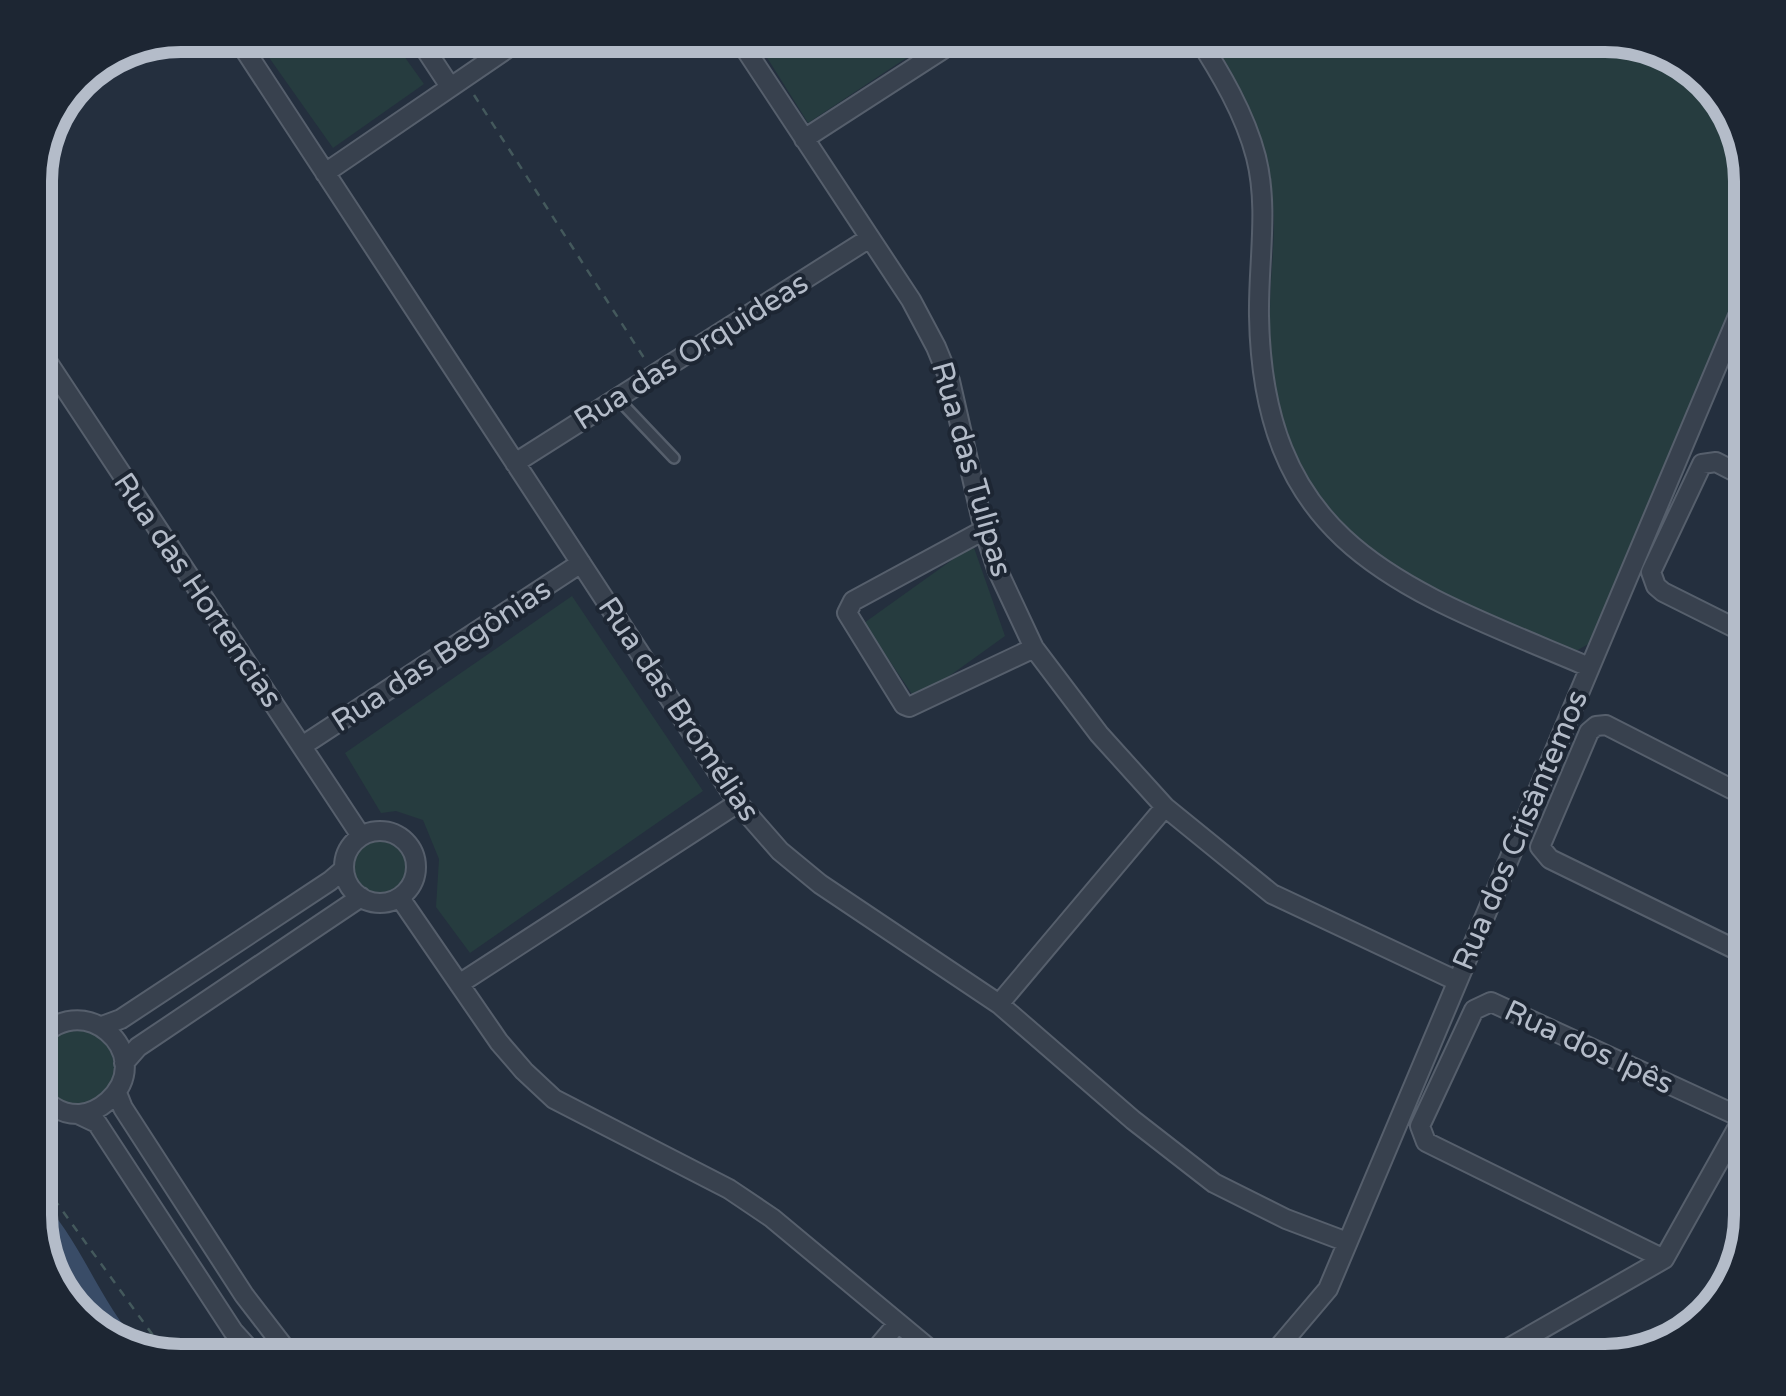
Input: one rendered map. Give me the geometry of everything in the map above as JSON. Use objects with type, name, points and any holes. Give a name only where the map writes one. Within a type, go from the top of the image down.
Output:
[{"type":"street","name":"Rua das Bromélias","points":[[251,52],[325,173],[738,803],[780,851],[820,884],[999,1004],[1133,1120],[1214,1183],[1286,1219],[1347,1242]]},
{"type":"street","points":[[430,52],[455,81]]},
{"type":"street","points":[[325,173],[500,52]]},
{"type":"street","name":"Rua das Tulipas","points":[[747,52],[911,300],[936,347],[950,381],[984,530],[997,569],[1034,648],[1099,734],[1165,807],[1272,894],[1456,981]]},
{"type":"street","points":[[804,139],[938,52]]},
{"type":"street","points":[[1205,52],[1234,104],[1256,157],[1262,204],[1259,318],[1266,396],[1279,446],[1299,482],[1327,524],[1401,583],[1439,604],[1589,667]]},
{"type":"street","name":"Rua das Orquideas","points":[[515,463],[868,239]]},
{"type":"street","name":"Rua dos Crisântemos","points":[[1281,1344],[1328,1289],[1734,325]]},
{"type":"street","name":"Rua das Hortencias","points":[[53,371],[361,836]]},
{"type":"street","points":[[1734,471],[1716,462],[1698,468],[1652,572],[1663,592],[1734,628]]},
{"type":"street","points":[[984,530],[853,601],[847,612],[904,705],[909,707],[1034,648]]},
{"type":"street","name":"Rua das Begônias","points":[[302,746],[581,563]]},
{"type":"street","points":[[1734,791],[1606,725],[1596,726],[1589,732],[1540,847],[1550,859],[1734,949]]},
{"type":"street","points":[[459,984],[738,803]]},
{"type":"street","points":[[999,1004],[1165,807]]},
{"type":"street","points":[[386,830],[408,842],[417,865],[416,878],[400,898],[380,903],[361,898],[352,890],[344,869],[348,850],[361,836],[386,830]]},
{"type":"street","points":[[102,1026],[137,1009],[344,869]]},
{"type":"street","points":[[281,1344],[244,1295],[117,1093],[124,1063],[138,1046],[361,898]]},
{"type":"street","points":[[400,898],[524,1071],[554,1099],[730,1189],[772,1218],[923,1344]]},
{"type":"street","name":"Rua dos Ipês","points":[[1664,1259],[1426,1142],[1420,1126],[1474,1010],[1491,1002],[1734,1114]]},
{"type":"street","points":[[53,1026],[66,1020],[102,1026],[118,1042],[124,1063]]},
{"type":"street","points":[[78,1114],[100,1108],[117,1093]]},
{"type":"street","points":[[53,1106],[97,1123],[245,1344]]},
{"type":"street","points":[[1516,1344],[1664,1259],[1734,1142]]},
{"type":"street","points":[[880,1344],[898,1323]]},
{"type":"lane","points":[[616,397],[674,458]]},
{"type":"path","points":[[455,81],[654,375]]},
{"type":"path","points":[[53,1198],[157,1340]]},
{"type":"green space","points":[[265,52],[401,52],[424,84],[333,148]]},
{"type":"green space","points":[[764,52],[915,52],[808,123]]},
{"type":"green space","points":[[1220,52],[1604,52],[1646,59],[1669,70],[1712,110],[1731,156],[1734,297],[1592,642],[1576,651],[1470,608],[1395,568],[1346,527],[1306,473],[1281,412],[1274,379],[1270,310],[1274,217],[1266,159]]},
{"type":"green space","points":[[973,545],[1005,636],[916,700],[864,623]]},
{"type":"green space","points":[[572,596],[703,791],[470,953],[436,907],[439,859],[423,820],[396,811],[381,813],[345,753]]},
{"type":"green space","points":[[380,838],[400,847],[409,867],[400,887],[380,896],[360,887],[351,867],[360,847]]},
{"type":"green space","points":[[77,1030],[91,1033],[111,1053],[114,1067],[103,1093],[77,1104],[53,1094],[53,1040]]},
{"type":"water","points":[[53,1214],[64,1228],[128,1331],[103,1317],[70,1279],[59,1256]]}]
